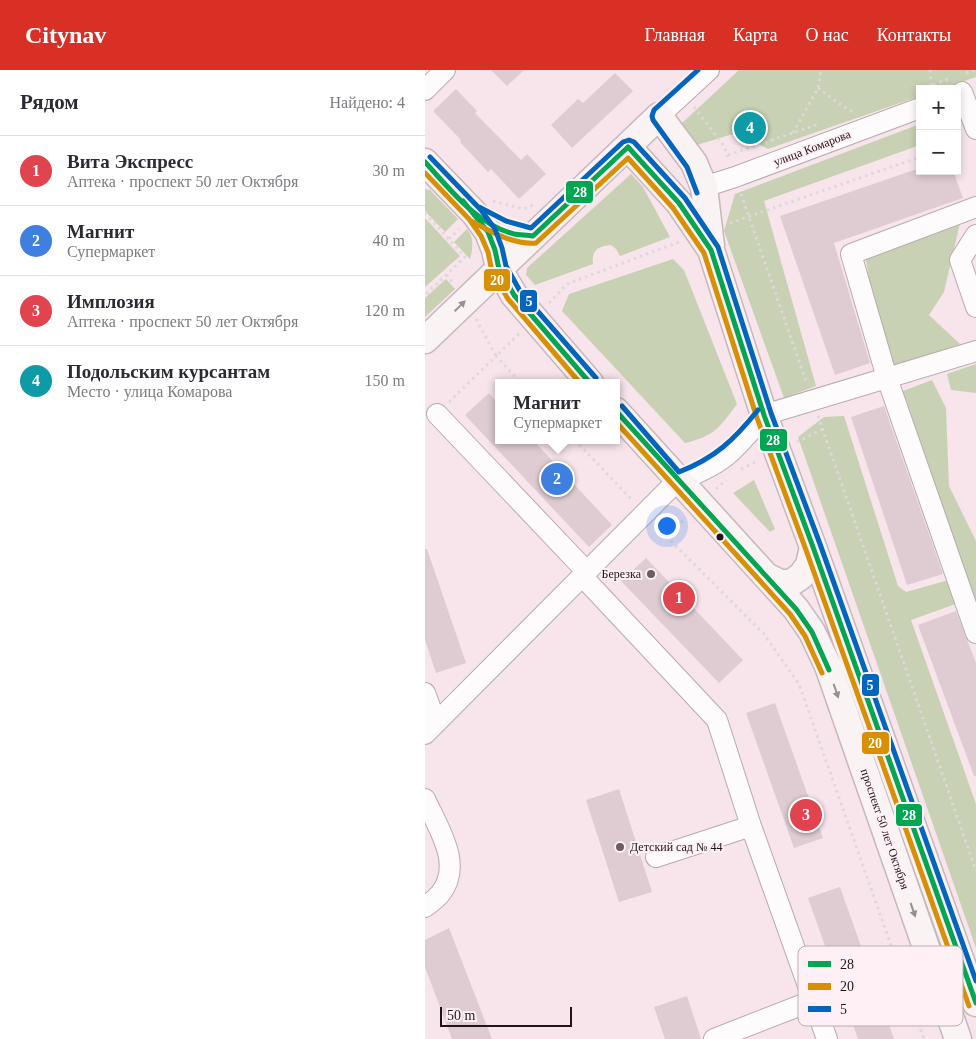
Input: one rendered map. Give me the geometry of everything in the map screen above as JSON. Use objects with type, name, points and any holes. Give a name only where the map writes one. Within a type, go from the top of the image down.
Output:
[{"type":"main road","points":[[425,340],[659,116],[694,163],[703,187],[707,238],[764,416],[813,547],[956,946]]},
{"type":"main road","points":[[628,147],[679,203],[707,238]]},
{"type":"main road","points":[[427,168],[475,214],[488,232],[495,250],[499,269],[514,295],[586,379]]},
{"type":"main road","points":[[475,214],[514,234],[533,236]]},
{"type":"main road","name":"проспект 50 лет Октября","points":[[620,417],[796,609],[812,632],[828,666],[926,946]]},
{"type":"main road","points":[[766,576],[780,583],[791,583],[801,576],[809,565],[813,547]]},
{"type":"main road","points":[[963,967],[976,1003]]},
{"type":"main road","name":"проспект 50 лет Октября","points":[[953,1026],[958,1039]]},
{"type":"street","points":[[425,90],[445,70]]},
{"type":"street","points":[[659,116],[709,70]]},
{"type":"street","points":[[965,91],[976,129]]},
{"type":"street","name":"улица Комарова","points":[[703,187],[735,177],[916,109]]},
{"type":"street","points":[[976,207],[851,254],[887,378],[976,633]]},
{"type":"street","points":[[976,235],[960,260],[976,307]]},
{"type":"street","points":[[430,729],[677,481],[703,472],[724,459],[741,443],[764,416],[976,351]]},
{"type":"street","points":[[437,414],[717,720],[751,826],[798,956]]},
{"type":"street","points":[[425,693],[430,729]]},
{"type":"street","points":[[425,799],[449,852],[451,874],[440,894],[425,907]]},
{"type":"street","points":[[656,857],[751,826]]},
{"type":"street","points":[[714,1039],[798,1006]]},
{"type":"street","points":[[823,1026],[827,1039]]},
{"type":"path","points":[[793,133],[818,88],[821,70]]},
{"type":"path","points":[[930,70],[931,85]]},
{"type":"path","points":[[818,88],[837,103],[853,112]]},
{"type":"path","points":[[684,94],[724,146],[976,871]]},
{"type":"path","points":[[437,414],[567,284],[673,245],[707,238],[749,216],[916,157]]},
{"type":"path","points":[[425,213],[465,257],[425,295]]},
{"type":"path","points":[[446,275],[467,300],[496,356],[517,379]]},
{"type":"path","points":[[733,473],[823,429]]},
{"type":"path","points":[[579,444],[763,633],[799,684],[892,946]]},
{"type":"path","points":[[667,536],[727,479]]},
{"type":"path","points":[[920,1026],[925,1039]]},
{"type":"green space","points":[[739,70],[976,70],[976,77],[953,85],[916,85],[916,97],[768,149],[736,133],[694,146],[680,125]]},
{"type":"green space","points":[[916,126],[916,146],[764,201],[816,386],[784,398],[724,231],[735,194]]},
{"type":"green space","points":[[631,174],[643,187],[670,237],[620,256],[611,245],[599,248],[594,253],[593,264],[535,285],[526,275],[527,268]]},
{"type":"green space","points":[[425,189],[430,190],[458,219],[445,232],[425,211]]},
{"type":"green space","points":[[425,218],[460,256],[425,287]]},
{"type":"green space","points":[[960,223],[944,292],[929,315],[960,344],[893,370],[875,311],[864,249]]},
{"type":"green space","points":[[467,229],[472,243],[470,259],[454,242]]},
{"type":"green space","points":[[673,259],[684,270],[737,404],[716,430],[685,443],[562,311],[569,294]]},
{"type":"green space","points":[[446,279],[455,289],[425,317],[425,298]]},
{"type":"green space","points":[[976,364],[976,393],[951,390],[947,374]]},
{"type":"green space","points":[[932,380],[946,408],[949,486],[976,541],[976,633],[964,601],[911,620],[976,804],[976,948],[798,437],[824,417],[844,416],[898,586],[906,592],[956,578],[895,394]]},
{"type":"green space","points":[[754,480],[775,529],[770,532],[733,493]]},
{"type":"building","points":[[491,70],[524,70],[507,86]]},
{"type":"building","points":[[615,73],[633,91],[572,148],[551,125],[578,99],[583,103]]},
{"type":"building","points":[[456,89],[477,111],[475,113],[521,160],[527,154],[546,174],[519,199],[491,169],[488,172],[433,111]]},
{"type":"building","points":[[916,169],[916,175],[954,175],[963,198],[834,243],[870,363],[835,375],[780,216]]},
{"type":"building","points":[[489,393],[495,400],[495,444],[537,444],[612,525],[589,547],[465,415]]},
{"type":"building","points":[[884,406],[943,574],[907,585],[851,417]]},
{"type":"building","points":[[425,549],[427,549],[466,663],[436,673],[425,640]]},
{"type":"building","points":[[646,558],[743,660],[719,683],[621,581]]},
{"type":"building","points":[[956,611],[976,663],[976,776],[974,776],[918,625]]},
{"type":"building","points":[[775,703],[823,838],[794,848],[746,713]]},
{"type":"building","points":[[619,789],[652,892],[619,902],[586,800]]},
{"type":"building","points":[[840,887],[861,946],[825,946],[808,898]]},
{"type":"building","points":[[449,928],[492,1039],[452,1039],[425,967],[425,940]]},
{"type":"building","points":[[687,996],[701,1039],[665,1039],[654,1007]]},
{"type":"building","points":[[853,1026],[889,1026],[894,1039],[858,1039]]},
{"type":"transit line","name":"5","points":[[697,193],[687,167],[652,116],[654,110],[698,70]]},
{"type":"transit line","name":"5","points":[[479,207],[506,221],[531,228],[623,142],[629,140],[634,142],[685,198],[718,247],[771,413],[820,544],[976,981]]},
{"type":"transit line","name":"28","points":[[425,162],[454,194],[476,214],[500,229],[514,234],[533,236],[628,147],[679,203],[711,250],[764,415],[956,946]]},
{"type":"transit line","name":"5","points":[[430,157],[481,210],[495,229],[506,266],[520,291],[596,378]]},
{"type":"transit line","name":"20","points":[[471,221],[510,240],[536,243],[628,158],[673,208],[704,253],[757,418],[948,946]]},
{"type":"transit line","name":"20","points":[[425,173],[469,219],[481,236],[488,252],[492,272],[508,299],[577,379]]},
{"type":"transit line","name":"28","points":[[463,201],[488,232],[495,250],[499,269],[514,295],[587,379]]},
{"type":"transit line","name":"5","points":[[622,406],[679,472],[703,461],[723,447],[758,410]]},
{"type":"transit line","name":"28","points":[[620,415],[796,609],[812,632],[829,670]]},
{"type":"transit line","name":"20","points":[[620,426],[790,614],[805,636],[822,673]]},
{"type":"transit line","name":"28","points":[[963,967],[976,1003]]},
{"type":"transit line","name":"20","points":[[963,989],[969,1006]]},
{"type":"place","name":"Подольским курсантам","points":[[750,128]]},
{"type":"place","name":"Магнит","points":[[557,479]]},
{"type":"place","name":"Березка","points":[[651,574]]},
{"type":"place","name":"Вита Экспресс","points":[[679,598]]},
{"type":"place","name":"Имплозия","points":[[806,815]]},
{"type":"place","name":"Детский сад № 44","points":[[620,847]]}]
